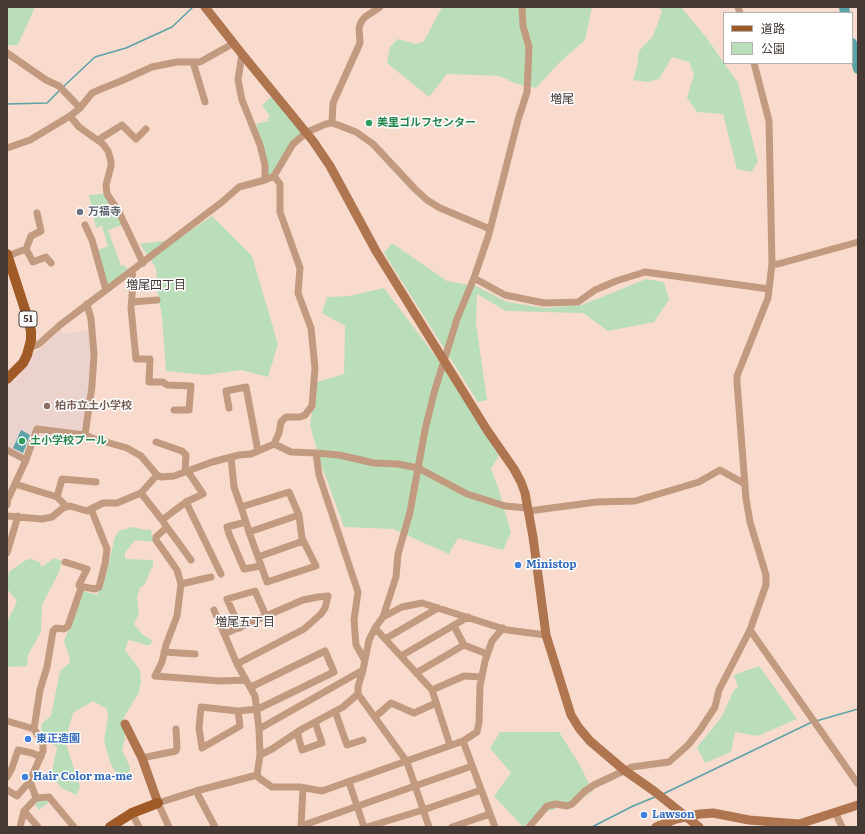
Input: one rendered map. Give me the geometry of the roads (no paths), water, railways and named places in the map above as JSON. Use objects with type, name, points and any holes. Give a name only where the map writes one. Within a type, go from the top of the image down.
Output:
[{"type":"main road","name":"51","points":[[7,255],[31,331],[29,348],[23,363],[7,379]]},
{"type":"main road","points":[[111,827],[132,813],[158,803]]},
{"type":"street","points":[[205,7],[307,132],[330,166],[376,251],[487,430],[514,469],[525,493],[546,634],[570,715],[590,741],[624,770],[654,791],[699,827]]},
{"type":"street","points":[[332,123],[333,103],[360,43],[359,28],[361,22],[365,17],[380,7]]},
{"type":"street","points":[[429,827],[407,762],[358,694],[358,687],[369,640],[374,628],[383,617],[396,577],[398,554],[410,512],[425,430],[434,393],[457,319],[474,278],[490,229],[527,92],[529,47],[523,26],[522,7]]},
{"type":"street","points":[[7,148],[30,140],[70,116],[80,108],[92,93],[152,67],[165,64],[200,62],[234,43]]},
{"type":"street","points":[[7,52],[46,80],[62,89],[80,108]]},
{"type":"street","points":[[242,54],[238,80],[242,100],[260,145],[265,165],[265,180]]},
{"type":"street","points":[[193,62],[205,102]]},
{"type":"street","points":[[529,827],[547,806],[556,804],[567,806],[572,804],[585,791],[594,785],[632,767],[669,762],[688,745],[700,730],[715,706],[719,690],[750,630],[766,585],[766,575],[750,522],[745,484],[737,376],[768,298],[772,264],[769,121],[754,64]]},
{"type":"street","points":[[70,116],[79,127],[98,140],[108,151],[111,166],[106,185],[107,194],[119,212],[143,263]]},
{"type":"street","points":[[29,348],[39,344],[86,304],[143,263],[240,187],[274,176],[292,144],[307,132],[326,124],[332,123],[348,127],[360,134],[373,144],[415,189],[428,200],[440,208],[490,229]]},
{"type":"street","points":[[98,140],[122,125],[136,139],[146,129]]},
{"type":"street","points":[[7,504],[26,460],[37,429],[85,435],[127,448],[141,456],[157,475],[161,477],[169,477],[231,457],[251,454],[274,444],[279,433],[281,422],[286,417],[300,417],[305,415],[310,410],[312,406],[315,368],[311,328],[298,293],[300,268],[280,212],[280,184],[274,176]]},
{"type":"street","points":[[37,213],[41,231],[31,236],[26,249],[33,262],[46,257],[51,263]]},
{"type":"street","points":[[85,225],[92,240],[106,290]]},
{"type":"street","points":[[772,264],[778,264],[858,242]]},
{"type":"street","points":[[7,255],[26,249]]},
{"type":"street","points":[[132,271],[132,302],[136,359],[150,359],[149,382],[163,382],[166,385],[191,386],[189,410],[174,410]]},
{"type":"street","points":[[474,278],[497,289],[505,295],[544,303],[578,302],[595,290],[616,281],[645,272],[769,289]]},
{"type":"street","points":[[132,302],[157,300]]},
{"type":"street","points":[[85,435],[92,386],[94,347],[92,319],[86,304]]},
{"type":"street","points":[[229,408],[226,391],[246,387],[258,451]]},
{"type":"street","points":[[156,442],[182,450],[186,455],[186,471],[203,494],[186,502],[164,524],[156,537],[156,540],[177,570],[180,576],[181,584],[177,616],[162,662],[155,676],[220,682],[245,680]]},
{"type":"street","points":[[274,444],[291,452],[340,455],[374,463],[398,464],[418,468],[467,494],[505,506],[528,510],[597,502],[635,501],[699,482],[720,470],[745,484]]},
{"type":"street","points":[[7,450],[26,460]]},
{"type":"street","points":[[316,453],[319,474],[358,592],[354,620],[356,645],[364,660]]},
{"type":"street","points":[[231,457],[234,487],[267,582],[316,566],[303,541],[299,515],[289,492],[241,507]]},
{"type":"street","points":[[15,484],[57,497],[66,506],[87,511],[103,503],[117,503],[141,493],[157,475]]},
{"type":"street","points":[[57,497],[62,479],[96,482]]},
{"type":"street","points":[[141,493],[191,560]]},
{"type":"street","points":[[186,502],[221,574]]},
{"type":"street","points":[[7,511],[7,516],[42,519],[52,517],[66,506]]},
{"type":"street","points":[[80,588],[84,586],[95,589],[99,587],[106,557],[107,549],[91,509]]},
{"type":"street","points":[[249,532],[299,515]]},
{"type":"street","points":[[7,553],[18,516]]},
{"type":"street","points":[[246,522],[227,527],[229,534],[244,569],[261,566]]},
{"type":"street","points":[[258,557],[303,541]]},
{"type":"street","points":[[34,729],[40,690],[47,667],[53,631],[56,628],[64,629],[68,626],[80,588],[78,585],[87,569],[65,562]]},
{"type":"street","points":[[181,584],[212,577]]},
{"type":"street","points":[[240,628],[226,599],[255,591],[266,616]]},
{"type":"street","points":[[224,634],[303,600],[328,596],[325,608],[321,614],[304,629],[237,664]]},
{"type":"street","points":[[383,617],[402,607],[422,603],[503,628],[546,634]]},
{"type":"street","points":[[385,639],[438,608]]},
{"type":"street","points":[[214,610],[237,664],[255,696],[260,729],[260,755],[257,775]]},
{"type":"street","points":[[401,656],[468,617]]},
{"type":"street","points":[[454,626],[464,645],[488,654]]},
{"type":"street","points":[[374,628],[432,690],[450,745]]},
{"type":"street","points":[[257,775],[272,787],[303,788],[322,791],[463,741],[477,732],[480,723],[480,686],[482,676],[492,641],[503,628]]},
{"type":"street","points":[[750,630],[858,784]]},
{"type":"street","points":[[416,673],[464,645]]},
{"type":"street","points":[[238,711],[240,726],[202,748],[199,728],[201,707],[238,711],[258,709],[334,672],[325,651],[251,688]]},
{"type":"street","points":[[164,652],[195,654]]},
{"type":"street","points":[[260,729],[363,670]]},
{"type":"street","points":[[432,690],[464,676],[482,676]]},
{"type":"street","points":[[260,755],[314,722],[343,707],[358,694]]},
{"type":"street","points":[[375,717],[391,703],[414,713],[436,703]]},
{"type":"street","points":[[335,711],[347,745],[363,740]]},
{"type":"street","points":[[7,721],[34,729],[43,743],[44,751],[30,781],[17,796],[7,790]]},
{"type":"street","points":[[297,732],[302,750],[322,743],[314,722]]},
{"type":"street","points":[[125,724],[142,758],[158,803],[169,827]]},
{"type":"street","points":[[142,758],[176,751],[176,729]]},
{"type":"street","points":[[463,741],[494,827]]},
{"type":"street","points":[[7,777],[12,768],[18,750],[32,753],[41,757]]},
{"type":"street","points":[[303,788],[301,826],[357,805],[472,766]]},
{"type":"street","points":[[158,803],[196,791],[257,775]]},
{"type":"street","points":[[30,781],[36,798]]},
{"type":"street","points":[[349,782],[365,827],[423,810],[481,790]]},
{"type":"street","points":[[196,791],[215,827]]},
{"type":"street","points":[[20,827],[24,810],[36,798],[49,797],[74,827]]},
{"type":"street","points":[[660,826],[686,817],[713,813],[749,820],[799,824],[858,805]]},
{"type":"street","points":[[24,810],[38,827]]},
{"type":"street","points":[[835,812],[842,827]]},
{"type":"street","points":[[132,813],[139,827]]},
{"type":"street","points":[[452,827],[490,814]]},
{"type":"water","name":"土小学校プール","points":[[21,430],[30,435],[23,453],[13,448]]},
{"type":"waterway","points":[[63,87],[95,57],[126,48],[172,27],[193,7]]},
{"type":"waterway","points":[[844,7],[845,12]]},
{"type":"waterway","points":[[853,47],[858,69]]},
{"type":"waterway","points":[[7,104],[47,103],[60,90]]},
{"type":"waterway","points":[[816,721],[858,709]]},
{"type":"waterway","points":[[663,794],[812,722]]},
{"type":"waterway","points":[[592,827],[633,806],[655,797]]},
{"type":"place","name":"美里ゴルフセンター","points":[[369,123]]},
{"type":"place","name":"万福寺","points":[[80,212]]},
{"type":"place","name":"柏市立土小学校","points":[[47,406]]},
{"type":"place","name":"土小学校プール","points":[[22,441]]},
{"type":"place","name":"Ministop","points":[[518,565]]},
{"type":"place","name":"東正造園","points":[[28,739]]},
{"type":"place","name":"Hair Color ma-me","points":[[25,777]]},
{"type":"place","name":"Lawson","points":[[644,815]]},
{"type":"district","name":"増尾","points":[[562,99]]},
{"type":"district","name":"増尾四丁目","points":[[156,285]]},
{"type":"district","name":"増尾五丁目","points":[[245,622]]}]
